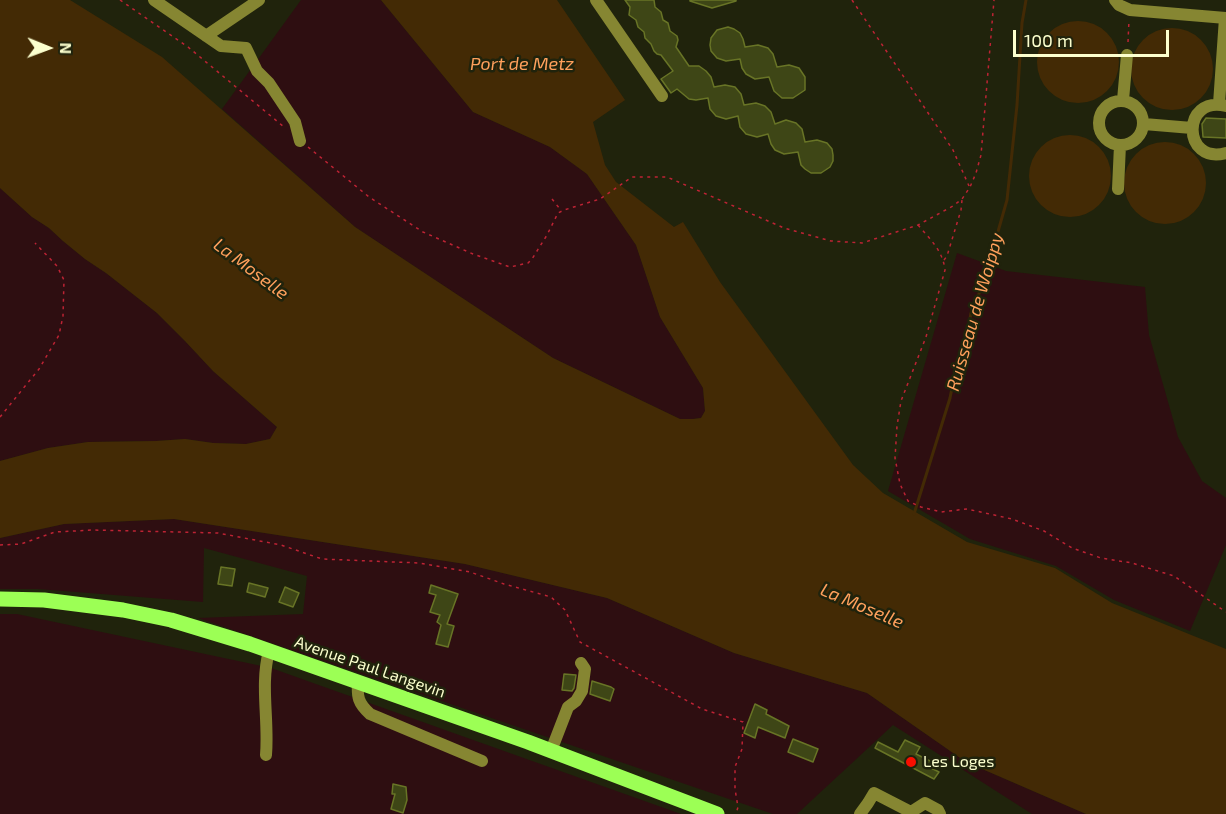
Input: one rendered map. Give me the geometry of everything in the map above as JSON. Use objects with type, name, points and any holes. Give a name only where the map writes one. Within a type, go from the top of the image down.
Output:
[{"type":"main road","name":"Avenue Paul Langevin","points":[[0,599],[44,600],[123,610],[171,620],[358,682],[551,751],[717,814]]},
{"type":"street","points":[[154,0],[221,46],[246,48],[257,70],[269,83],[295,122],[300,141]]},
{"type":"street","points":[[206,36],[259,0]]},
{"type":"street","points":[[596,0],[662,96]]},
{"type":"street","points":[[1115,0],[1119,5],[1130,10],[1225,18],[1223,105],[1211,105],[1204,108],[1198,113],[1192,128],[1193,136],[1201,149],[1216,155],[1226,153]]},
{"type":"street","points":[[1123,100],[1127,55]]},
{"type":"street","points":[[1123,100],[1130,102],[1141,111],[1144,124],[1139,137],[1127,145],[1113,144],[1102,135],[1100,114],[1110,103],[1123,100]]},
{"type":"street","points":[[1144,124],[1192,128]]},
{"type":"street","points":[[1118,189],[1120,145]]},
{"type":"street","points":[[266,755],[268,738],[264,676],[269,651]]},
{"type":"street","points":[[551,751],[568,707],[576,701],[582,691],[585,669],[581,663]]},
{"type":"street","points":[[358,682],[357,695],[362,706],[370,714],[482,761]]},
{"type":"street","points":[[860,814],[874,793],[911,812],[925,803],[938,810],[940,814]]},
{"type":"path","points":[[120,0],[188,47],[282,126]]},
{"type":"path","points":[[852,0],[953,150],[970,187]]},
{"type":"path","points":[[300,141],[369,197],[423,232],[510,267],[528,263],[532,259],[558,213],[600,199],[632,177],[667,177],[784,228],[831,241],[862,243],[918,225],[953,206],[962,199],[970,187],[981,155],[994,0]]},
{"type":"path","points":[[1127,55],[1130,10]]},
{"type":"path","points":[[552,199],[560,209]]},
{"type":"path","points":[[944,260],[961,210],[962,199]]},
{"type":"path","points":[[918,225],[944,260],[945,270],[926,337],[901,401],[895,458],[900,484],[908,501],[941,512],[967,509],[1012,519],[1044,531],[1072,548],[1101,558],[1132,563],[1174,576],[1226,612]]},
{"type":"path","points":[[0,417],[39,369],[58,335],[63,316],[64,280],[57,266],[35,243]]},
{"type":"path","points":[[0,544],[21,543],[55,532],[218,533],[282,545],[322,559],[419,563],[470,572],[551,597],[565,610],[579,642],[702,709],[743,722],[742,749],[735,767],[738,807],[736,814]]},
{"type":"shaded area","points":[[301,0],[381,0],[473,112],[550,147],[587,174],[636,245],[660,317],[703,388],[705,411],[701,418],[680,419],[553,358],[355,227],[222,109]]},
{"type":"shaded area","points":[[0,188],[32,217],[157,313],[213,371],[277,427],[270,439],[246,444],[185,439],[88,442],[48,448],[0,461]]},
{"type":"shaded area","points":[[957,253],[1006,271],[1145,287],[1149,335],[1178,437],[1202,481],[1226,498],[1226,545],[1190,631],[1114,600],[1056,566],[970,539],[888,491]]},
{"type":"shaded area","points":[[174,519],[465,564],[607,598],[734,653],[867,693],[966,762],[1086,814],[1032,814],[893,725],[797,814],[773,814],[198,618],[303,614],[307,576],[204,548],[203,602],[38,589],[0,589],[0,538],[64,524]]},
{"type":"shaded area","points":[[0,614],[17,614],[271,668],[681,814],[0,814]]},
{"type":"water","points":[[0,0],[70,0],[162,57],[355,227],[553,358],[680,419],[701,418],[705,411],[703,388],[660,317],[636,245],[587,174],[550,147],[473,112],[381,0],[557,0],[625,100],[593,122],[605,165],[616,182],[674,227],[683,222],[720,282],[853,465],[883,493],[967,542],[1055,568],[1112,603],[1226,649],[1226,814],[1086,814],[966,762],[867,693],[734,653],[607,598],[465,564],[174,519],[64,524],[0,538],[0,461],[48,448],[88,442],[185,439],[246,444],[270,439],[277,427],[213,371],[157,313],[32,217],[0,188]]},
{"type":"water","points":[[1078,21],[1094,24],[1107,33],[1116,46],[1119,62],[1116,78],[1107,91],[1094,100],[1078,103],[1062,100],[1049,91],[1040,78],[1037,62],[1040,46],[1049,33],[1062,24]]},
{"type":"water","points":[[1172,28],[1188,31],[1201,40],[1210,53],[1213,69],[1210,85],[1201,98],[1188,107],[1172,110],[1156,107],[1143,98],[1134,85],[1131,69],[1134,53],[1143,40],[1156,31]]},
{"type":"water","points":[[1070,135],[1086,138],[1099,147],[1108,160],[1111,176],[1108,192],[1099,205],[1086,214],[1070,217],[1054,214],[1041,205],[1032,192],[1029,176],[1032,160],[1041,147],[1054,138]]},
{"type":"water","points":[[1165,142],[1181,145],[1194,154],[1203,167],[1206,183],[1203,199],[1194,212],[1181,221],[1165,224],[1149,221],[1136,212],[1127,199],[1124,183],[1127,167],[1136,154],[1149,145]]},
{"type":"building","points":[[625,0],[654,0],[655,7],[661,12],[663,20],[668,23],[670,31],[677,36],[676,47],[689,66],[699,66],[706,71],[714,87],[725,85],[735,87],[741,94],[744,105],[756,103],[765,106],[771,112],[775,124],[786,120],[796,123],[802,129],[805,142],[817,140],[827,143],[833,155],[830,167],[821,173],[811,173],[801,165],[798,152],[784,154],[775,150],[768,134],[757,137],[746,134],[740,127],[738,116],[726,119],[716,116],[710,109],[708,98],[689,99],[677,89],[671,93],[661,79],[673,71],[661,55],[654,51],[636,20],[629,15],[630,7]]},
{"type":"building","points":[[690,0],[736,0],[736,1],[712,8]]},
{"type":"building","points":[[728,27],[740,33],[745,47],[758,45],[768,48],[773,54],[777,67],[789,65],[799,68],[805,77],[805,90],[793,98],[782,98],[774,91],[769,77],[755,79],[746,74],[740,59],[726,61],[717,58],[711,51],[711,38],[717,30]]},
{"type":"building","points":[[1206,118],[1226,119],[1226,138],[1203,137],[1202,124]]},
{"type":"building","points":[[221,567],[235,569],[232,586],[218,584]]},
{"type":"building","points":[[249,583],[268,588],[265,597],[247,592]]},
{"type":"building","points":[[431,585],[458,594],[447,624],[454,626],[448,647],[436,644],[441,625],[437,622],[440,615],[430,612],[436,595],[429,593]]},
{"type":"building","points":[[285,587],[299,593],[293,607],[279,602]]},
{"type":"building","points":[[564,674],[576,675],[572,691],[562,690]]},
{"type":"building","points":[[592,681],[614,689],[610,701],[590,694]]},
{"type":"building","points":[[755,704],[767,710],[766,714],[789,726],[785,738],[758,727],[755,738],[744,733]]},
{"type":"building","points":[[793,739],[818,749],[813,762],[788,752]]},
{"type":"building","points":[[905,740],[920,747],[916,754],[934,763],[931,768],[939,772],[934,779],[875,748],[878,742],[898,752]]},
{"type":"building","points":[[393,784],[406,787],[407,800],[403,813],[391,809],[395,794],[392,794]]},
{"type":"waterway","name":"Ruisseau de Woippy","points":[[914,514],[950,398],[955,373],[965,348],[971,313],[983,284],[1007,200],[1017,105],[1022,23],[1026,0]]},
{"type":"place","name":"Les Loges","points":[[911,762]]},
{"type":"water label","name":"Port de Metz","points":[[522,64]]},
{"type":"water label","name":"La Moselle","points":[[251,269]]},
{"type":"water label","name":"La Moselle","points":[[862,606]]}]
